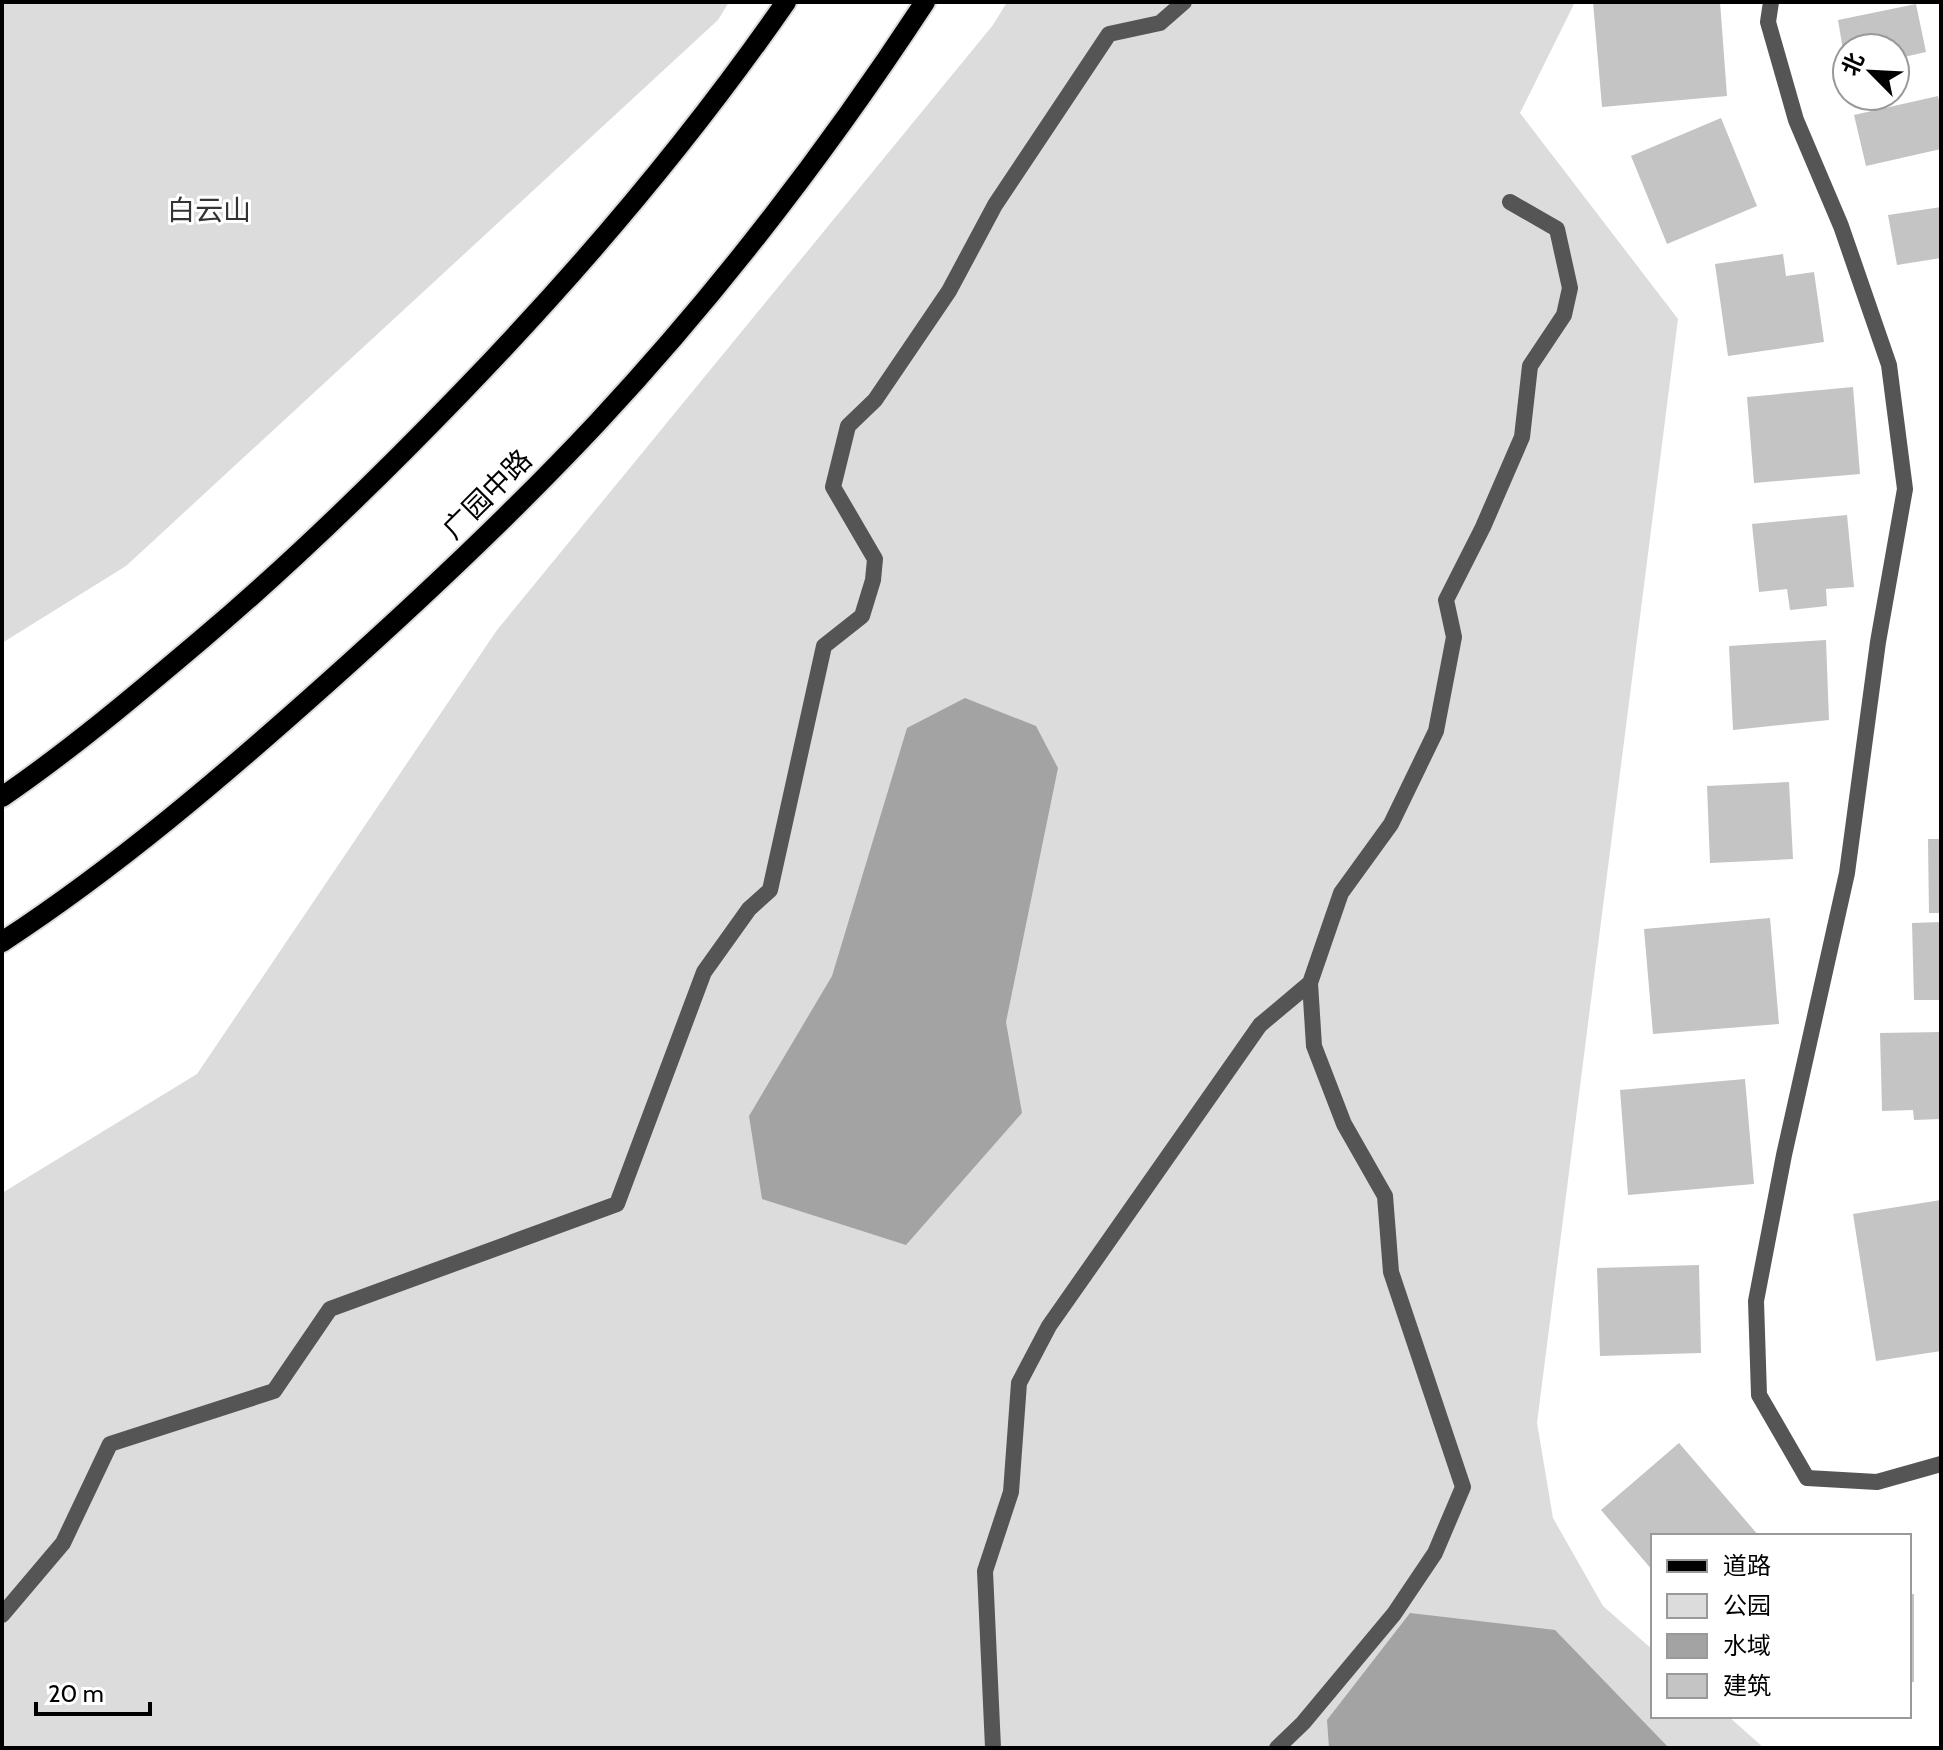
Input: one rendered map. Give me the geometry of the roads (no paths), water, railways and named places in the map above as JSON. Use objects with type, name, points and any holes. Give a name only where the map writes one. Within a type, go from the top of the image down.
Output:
[{"type":"main road","points":[[2,797],[38,773],[137,694],[279,573],[393,464],[536,315],[653,180],[786,2]]},
{"type":"main road","name":"广园中路","points":[[2,942],[157,829],[266,738],[491,531],[598,422],[685,325],[763,229],[855,105],[925,2]]},
{"type":"lane","points":[[2,1615],[63,1543],[110,1444],[274,1391],[330,1309],[617,1204],[704,972],[749,909],[770,890],[824,646],[862,616],[873,580],[875,559],[833,487],[848,426],[875,400],[949,291],[995,205],[1109,34],[1160,23],[1184,2]]},
{"type":"lane","points":[[1771,2],[1768,22],[1796,120],[1841,226],[1889,365],[1905,489],[1878,642],[1847,873],[1784,1155],[1756,1301],[1759,1395],[1807,1478],[1877,1482],[1941,1464]]},
{"type":"lane","points":[[1277,1748],[1303,1723],[1394,1614],[1435,1553],[1463,1487],[1391,1272],[1385,1196],[1344,1124],[1314,1046],[1310,983],[1341,893],[1391,824],[1436,731],[1454,637],[1446,600],[1483,527],[1522,437],[1530,366],[1564,315],[1570,288],[1557,229],[1510,202]]},
{"type":"lane","points":[[993,1748],[985,1571],[1011,1492],[1019,1383],[1049,1326],[1260,1025],[1310,983]]},
{"type":"water","points":[[965,698],[1036,726],[1058,768],[1006,1022],[1022,1113],[906,1245],[762,1199],[749,1116],[832,976],[907,728]]},
{"type":"water","points":[[1410,1613],[1555,1630],[1669,1748],[1329,1748],[1327,1720]]},
{"type":"park label","name":"白云山","points":[[209,210]]}]
